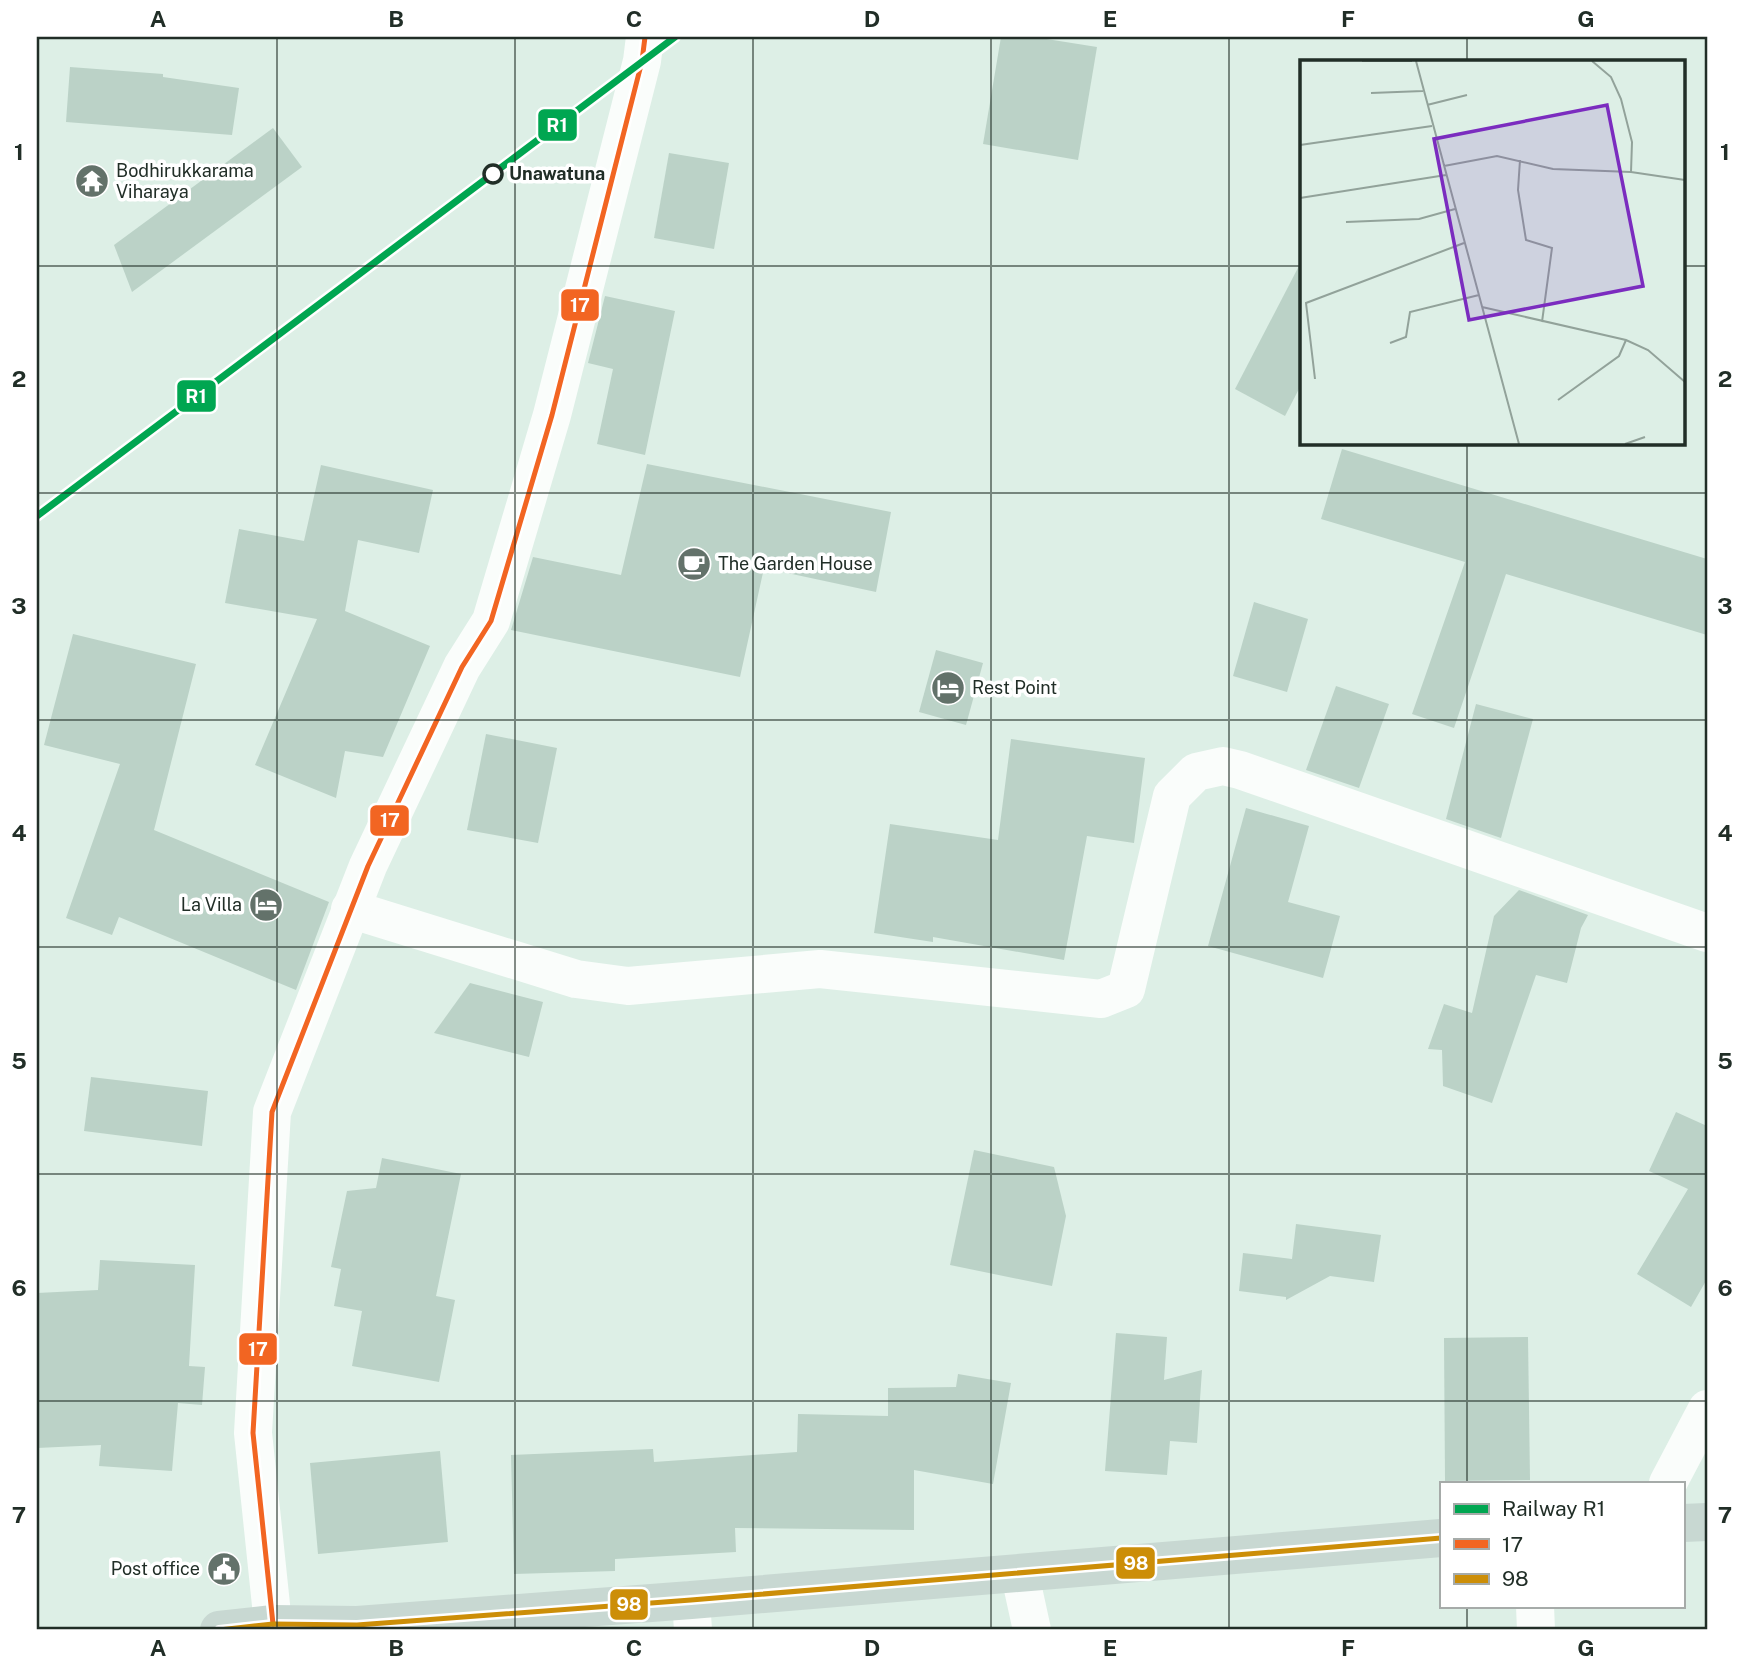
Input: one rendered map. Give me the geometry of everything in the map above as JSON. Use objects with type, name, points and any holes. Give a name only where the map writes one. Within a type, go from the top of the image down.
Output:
[{"type":"highway","points":[[1684,1523],[1707,1522]]},
{"type":"highway","points":[[219,1630],[273,1624],[357,1628],[692,1615],[1020,1575],[1440,1538]]},
{"type":"street","points":[[273,1624],[253,1433],[271,1112],[350,909],[462,667],[491,621],[552,415],[642,61],[645,37]]},
{"type":"street","points":[[350,909],[576,979],[628,986],[820,970],[1101,999],[1126,989],[1138,951],[1172,796],[1196,772],[1223,766],[1707,933]]},
{"type":"street","points":[[1669,1482],[1707,1409]]},
{"type":"street","points":[[1020,1575],[1032,1630]]},
{"type":"street","points":[[1535,1608],[1536,1630]]},
{"type":"building","points":[[1001,37],[1034,37],[1097,47],[1078,160],[983,144]]},
{"type":"building","points":[[70,67],[163,74],[163,77],[239,88],[232,135],[66,122]]},
{"type":"building","points":[[273,128],[302,167],[132,292],[114,245]]},
{"type":"building","points":[[669,153],[729,163],[714,249],[654,238]]},
{"type":"building","points":[[1300,264],[1300,387],[1285,416],[1235,389]]},
{"type":"building","points":[[605,296],[675,311],[645,455],[597,444],[613,369],[588,363]]},
{"type":"building","points":[[1342,449],[1707,559],[1707,635],[1506,574],[1454,728],[1412,714],[1465,562],[1321,519]]},
{"type":"building","name":"The Garden House","points":[[647,464],[891,512],[876,592],[764,568],[740,677],[511,630],[533,557],[621,575]]},
{"type":"building","points":[[321,465],[433,490],[419,553],[358,540],[345,611],[430,646],[383,757],[345,751],[336,798],[255,765],[317,619],[225,603],[239,529],[304,541]]},
{"type":"building","points":[[1254,602],[1308,619],[1287,692],[1233,676]]},
{"type":"building","points":[[73,634],[196,664],[154,830],[329,902],[296,990],[119,917],[112,935],[66,918],[120,764],[44,745]]},
{"type":"building","points":[[936,650],[983,663],[966,725],[919,712]]},
{"type":"building","points":[[1336,686],[1389,704],[1359,788],[1306,770]]},
{"type":"building","points":[[1476,704],[1533,719],[1501,838],[1446,819]]},
{"type":"building","points":[[486,734],[557,748],[538,843],[467,830]]},
{"type":"building","points":[[1011,739],[1145,758],[1134,843],[1087,836],[1064,960],[933,937],[933,942],[874,933],[890,824],[998,840]]},
{"type":"building","points":[[1246,808],[1309,826],[1288,902],[1340,916],[1323,978],[1208,946]]},
{"type":"building","points":[[1519,890],[1588,915],[1581,928],[1567,983],[1536,975],[1492,1103],[1443,1086],[1442,1050],[1428,1049],[1444,1004],[1472,1013],[1494,916]]},
{"type":"building","points":[[470,983],[543,1002],[529,1057],[434,1033]]},
{"type":"building","points":[[91,1077],[208,1091],[202,1146],[84,1131]]},
{"type":"building","points":[[1676,1112],[1707,1126],[1707,1279],[1691,1307],[1637,1274],[1688,1189],[1649,1171]]},
{"type":"building","points":[[974,1150],[1054,1167],[1066,1216],[1052,1286],[950,1265]]},
{"type":"building","points":[[382,1158],[461,1174],[436,1296],[455,1300],[439,1382],[352,1366],[362,1311],[334,1306],[341,1269],[331,1267],[347,1191],[376,1188]]},
{"type":"building","points":[[1296,1224],[1381,1235],[1374,1282],[1330,1276],[1286,1300],[1286,1297],[1239,1291],[1243,1253],[1292,1259]]},
{"type":"building","points":[[100,1260],[195,1265],[189,1366],[205,1367],[202,1405],[178,1403],[172,1471],[99,1466],[101,1445],[37,1448],[37,1293],[98,1290]]},
{"type":"building","points":[[1116,1333],[1167,1337],[1164,1380],[1202,1370],[1197,1443],[1170,1441],[1167,1475],[1105,1471]]},
{"type":"building","points":[[1528,1337],[1530,1480],[1445,1481],[1444,1338]]},
{"type":"building","points":[[958,1374],[1011,1383],[993,1484],[914,1470],[914,1530],[735,1528],[736,1552],[615,1559],[615,1571],[514,1574],[511,1455],[653,1449],[654,1462],[797,1452],[798,1414],[888,1416],[888,1388],[956,1387]]},
{"type":"building","points":[[440,1451],[448,1542],[318,1554],[310,1463]]},
{"type":"rail line","name":"R1","points":[[37,516],[675,37]]},
{"type":"transit line","name":"17","points":[[273,1624],[253,1433],[272,1112],[368,866],[462,667],[491,621],[552,415],[642,61],[645,37]]},
{"type":"transit line","name":"98","points":[[219,1630],[273,1624],[357,1625],[691,1600],[1440,1538]]},
{"type":"place","name":"Unawatuna","points":[[493,174]]},
{"type":"place","name":"Bodhirukkarama Viharaya","points":[[92,181]]},
{"type":"place","name":"The Garden House","points":[[694,564]]},
{"type":"place","name":"Rest Point","points":[[948,688]]},
{"type":"place","name":"La Villa","points":[[266,905]]},
{"type":"place","name":"Post office","points":[[224,1569]]}]
